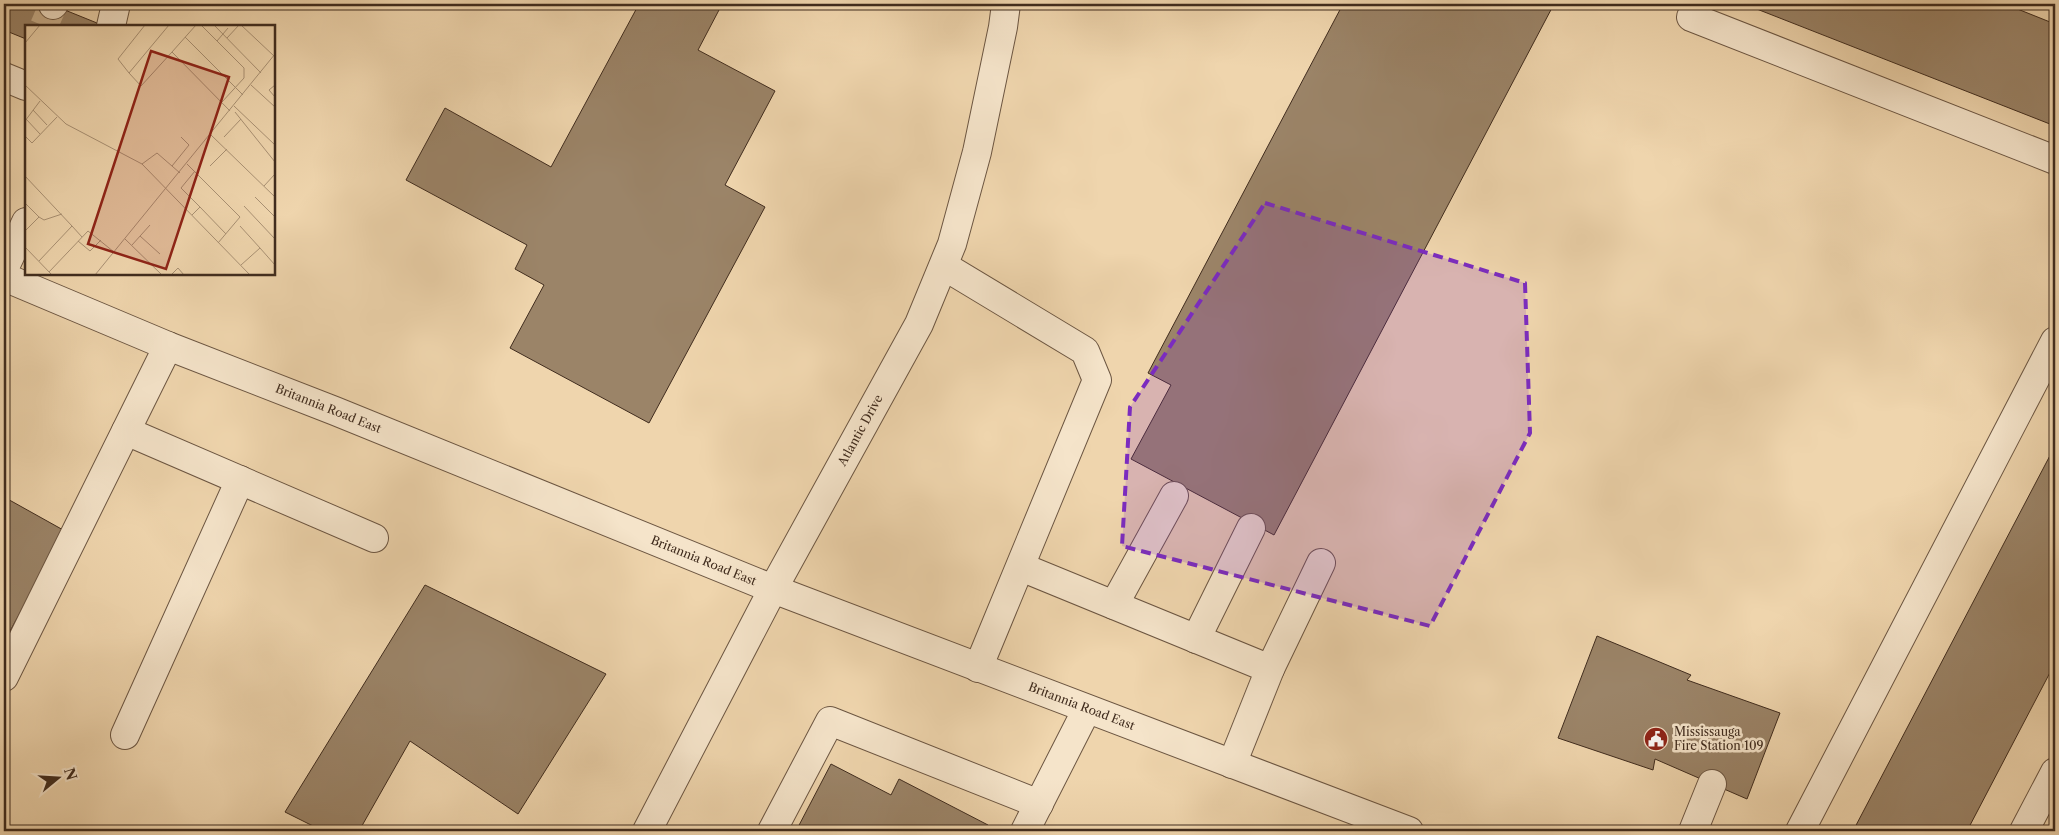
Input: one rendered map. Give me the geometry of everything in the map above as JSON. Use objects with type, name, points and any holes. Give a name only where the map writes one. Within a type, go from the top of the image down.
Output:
[{"type":"street","points":[[111,25],[116,4]]},
{"type":"street","name":"Atlantic Drive","points":[[647,831],[773,589],[919,324],[952,244],[978,152],[1006,4]]},
{"type":"street","points":[[1698,4],[1691,17],[2055,160]]},
{"type":"street","points":[[4,269],[25,224]]},
{"type":"street","points":[[944,266],[1085,352],[1097,380],[978,668]]},
{"type":"street","name":"Britannia Road East","points":[[4,277],[168,346],[335,411],[773,589],[1409,831]]},
{"type":"street","points":[[1800,831],[2055,341]]},
{"type":"street","points":[[4,677],[168,346]]},
{"type":"street","points":[[126,430],[374,538]]},
{"type":"street","points":[[125,735],[240,480]]},
{"type":"street","points":[[1114,605],[1174,496]]},
{"type":"street","points":[[1196,639],[1251,528]]},
{"type":"street","points":[[1232,764],[1270,669],[1321,563]]},
{"type":"street","points":[[1021,567],[1270,669]]},
{"type":"street","points":[[1025,831],[1087,709]]},
{"type":"street","points":[[772,831],[830,721],[1039,804]]},
{"type":"street","points":[[2024,831],[2055,772]]},
{"type":"street","points":[[1692,831],[1712,784]]},
{"type":"highlighted area","points":[[1265,203],[1525,283],[1530,433],[1430,626],[1122,546],[1130,407]]},
{"type":"building","points":[[4,4],[50,4],[97,23],[96,25],[25,25],[25,39],[4,30]]},
{"type":"building","points":[[639,4],[707,4],[719,10],[698,50],[775,91],[725,185],[765,207],[649,423],[510,348],[544,285],[515,269],[527,245],[406,180],[445,108],[551,167]]},
{"type":"building","points":[[1343,4],[1554,4],[1274,535],[1131,459],[1171,385],[1148,373]]},
{"type":"building","points":[[1744,4],[2005,4],[2055,24],[2055,126]]},
{"type":"building","points":[[2055,446],[2055,663],[1967,831],[1853,831]]},
{"type":"building","points":[[4,497],[65,531],[4,642]]},
{"type":"building","points":[[425,585],[606,674],[518,814],[410,741],[359,831],[323,831],[285,812]]},
{"type":"building","points":[[1597,636],[1691,675],[1687,680],[1780,713],[1747,799],[1655,759],[1653,770],[1558,738]]},
{"type":"building","points":[[831,764],[891,795],[899,779],[988,825],[984,831],[796,831]]},
{"type":"tunnel","points":[[44,25],[53,5]]},
{"type":"place","name":"Mississauga Fire Station 109","points":[[1656,739]]}]
